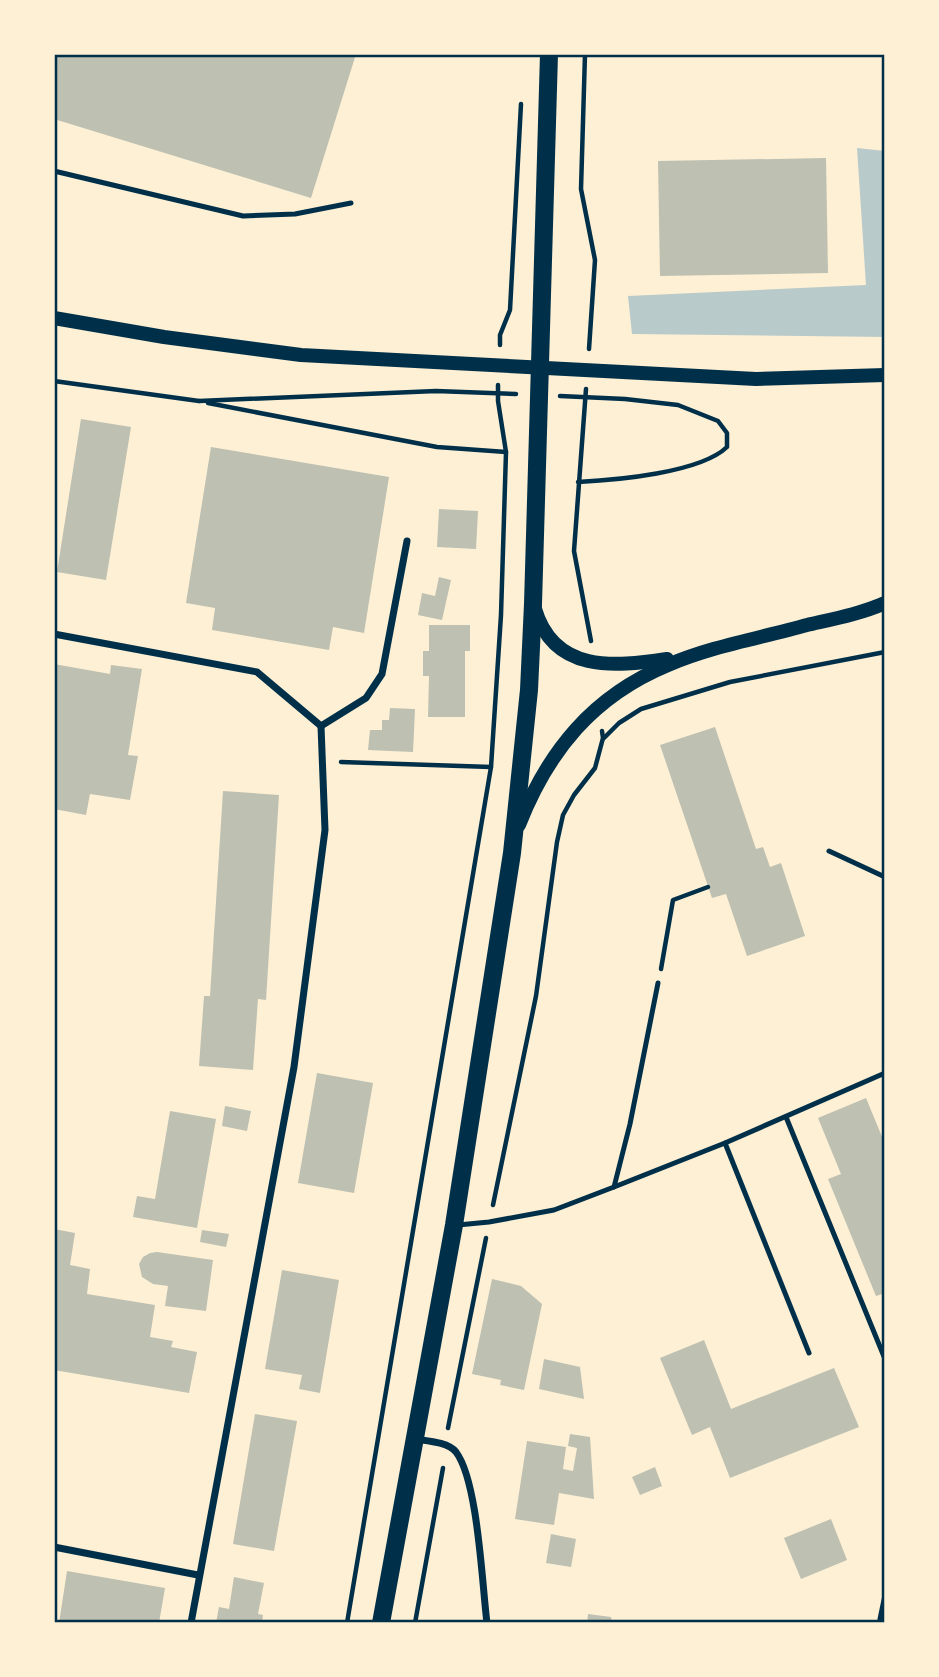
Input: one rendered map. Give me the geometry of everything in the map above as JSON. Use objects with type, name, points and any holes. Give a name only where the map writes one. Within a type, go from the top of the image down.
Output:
[{"type":"main road","points":[[381,1623],[454,1225],[512,853],[529,690],[533,604],[549,54]]},
{"type":"main road","points":[[54,318],[164,337],[301,355],[756,379],[885,375]]},
{"type":"main road","points":[[870,376],[885,382]]},
{"type":"main road","points":[[512,853],[519,825],[543,772],[577,726],[599,706],[645,675],[696,655],[885,603]]},
{"type":"main road","points":[[533,604],[538,621],[548,636],[561,649],[590,663],[646,662],[696,655]]},
{"type":"street","points":[[321,726],[366,698],[383,674],[407,541]]},
{"type":"street","points":[[54,634],[257,672],[321,726],[326,830],[294,1067],[191,1623]]},
{"type":"street","points":[[414,1438],[445,1445],[455,1451],[465,1474],[473,1502],[487,1623]]},
{"type":"street","points":[[54,1547],[198,1575]]},
{"type":"lane","points":[[54,171],[243,216],[295,214],[351,204]]},
{"type":"lane","points":[[829,851],[885,877]]},
{"type":"lane","points":[[614,1187],[630,1124],[658,983]]},
{"type":"lane","points":[[885,986],[885,1015]]},
{"type":"lane","points":[[454,1225],[489,1222],[554,1210],[724,1143],[885,1073]]},
{"type":"lane","points":[[786,1117],[885,1359]]},
{"type":"lane","points":[[724,1143],[809,1353]]},
{"type":"lane","points":[[881,1623],[885,1595]]},
{"type":"path","points":[[500,348],[500,335],[510,310],[522,95]]},
{"type":"path","points":[[347,1623],[491,767],[501,615],[506,452],[498,401],[499,374]]},
{"type":"path","points":[[54,381],[199,401],[437,447],[506,452]]},
{"type":"path","points":[[199,401],[459,392]]},
{"type":"path","points":[[578,482],[646,475],[692,464],[719,454],[727,447],[727,433],[718,421],[678,405],[625,399]]},
{"type":"path","points":[[603,738],[619,723],[641,709],[730,682],[885,652]]},
{"type":"path","points":[[323,761],[491,767]]},
{"type":"path","points":[[658,983],[673,900],[708,887]]},
{"type":"shaded area","points":[[857,148],[885,151],[885,337],[632,334],[628,296],[866,285]]},
{"type":"building","points":[[54,54],[356,54],[311,198],[54,119]]},
{"type":"building","points":[[826,158],[828,273],[660,276],[658,161]]},
{"type":"building","points":[[81,419],[131,427],[106,580],[57,572]]},
{"type":"building","points":[[211,447],[389,477],[364,633],[333,627],[329,650],[212,630],[215,608],[186,603]]},
{"type":"building","points":[[439,509],[478,511],[476,549],[437,547]]},
{"type":"building","points":[[439,577],[451,580],[442,620],[418,615],[422,593],[435,596]]},
{"type":"building","points":[[429,625],[470,625],[470,651],[465,651],[465,717],[428,717],[429,676],[423,676],[423,651],[429,651]]},
{"type":"building","points":[[54,664],[110,674],[111,665],[142,669],[128,755],[138,756],[130,800],[90,794],[86,815],[54,809]]},
{"type":"building","points":[[390,708],[415,709],[413,752],[368,750],[370,730],[382,730],[382,720],[389,720]]},
{"type":"building","points":[[715,727],[756,849],[763,847],[770,867],[781,863],[805,936],[747,956],[726,894],[712,898],[660,745]]},
{"type":"building","points":[[223,791],[279,795],[266,1000],[258,999],[253,1070],[199,1066],[204,996],[210,996]]},
{"type":"building","points":[[317,1073],[373,1083],[354,1193],[298,1183]]},
{"type":"building","points":[[866,1098],[885,1144],[885,1293],[876,1296],[828,1179],[841,1174],[818,1118]]},
{"type":"building","points":[[225,1106],[251,1111],[247,1131],[222,1126]]},
{"type":"building","points":[[170,1111],[216,1119],[197,1228],[133,1217],[137,1196],[155,1199]]},
{"type":"building","points":[[54,1229],[75,1233],[70,1265],[90,1269],[87,1294],[155,1305],[150,1337],[173,1341],[171,1347],[197,1352],[189,1393],[54,1370]]},
{"type":"building","points":[[202,1230],[229,1234],[226,1247],[200,1242]]},
{"type":"building","points":[[157,1252],[213,1260],[206,1311],[165,1306],[168,1286],[153,1284],[142,1277],[139,1264],[143,1257]]},
{"type":"building","points":[[282,1270],[339,1280],[320,1393],[299,1389],[302,1375],[265,1369]]},
{"type":"building","points":[[492,1279],[521,1286],[542,1304],[524,1390],[500,1385],[501,1380],[472,1374]]},
{"type":"building","points":[[704,1340],[731,1409],[834,1368],[859,1427],[730,1478],[710,1427],[692,1435],[660,1358]]},
{"type":"building","points":[[544,1359],[580,1367],[584,1399],[539,1389]]},
{"type":"building","points":[[255,1414],[297,1421],[274,1551],[233,1544]]},
{"type":"building","points":[[570,1434],[590,1437],[594,1499],[559,1493],[554,1525],[515,1519],[527,1441],[566,1447],[563,1469],[573,1471],[577,1448],[568,1446]]},
{"type":"building","points":[[655,1467],[662,1486],[640,1495],[632,1477]]},
{"type":"building","points":[[831,1519],[847,1560],[801,1579],[784,1538]]},
{"type":"building","points":[[551,1534],[576,1539],[571,1567],[546,1563]]},
{"type":"building","points":[[67,1571],[165,1588],[159,1623],[59,1623]]},
{"type":"building","points":[[234,1577],[264,1583],[258,1614],[263,1615],[262,1623],[216,1623],[219,1607],[229,1609]]},
{"type":"building","points":[[588,1614],[611,1617],[612,1623],[587,1623]]}]
